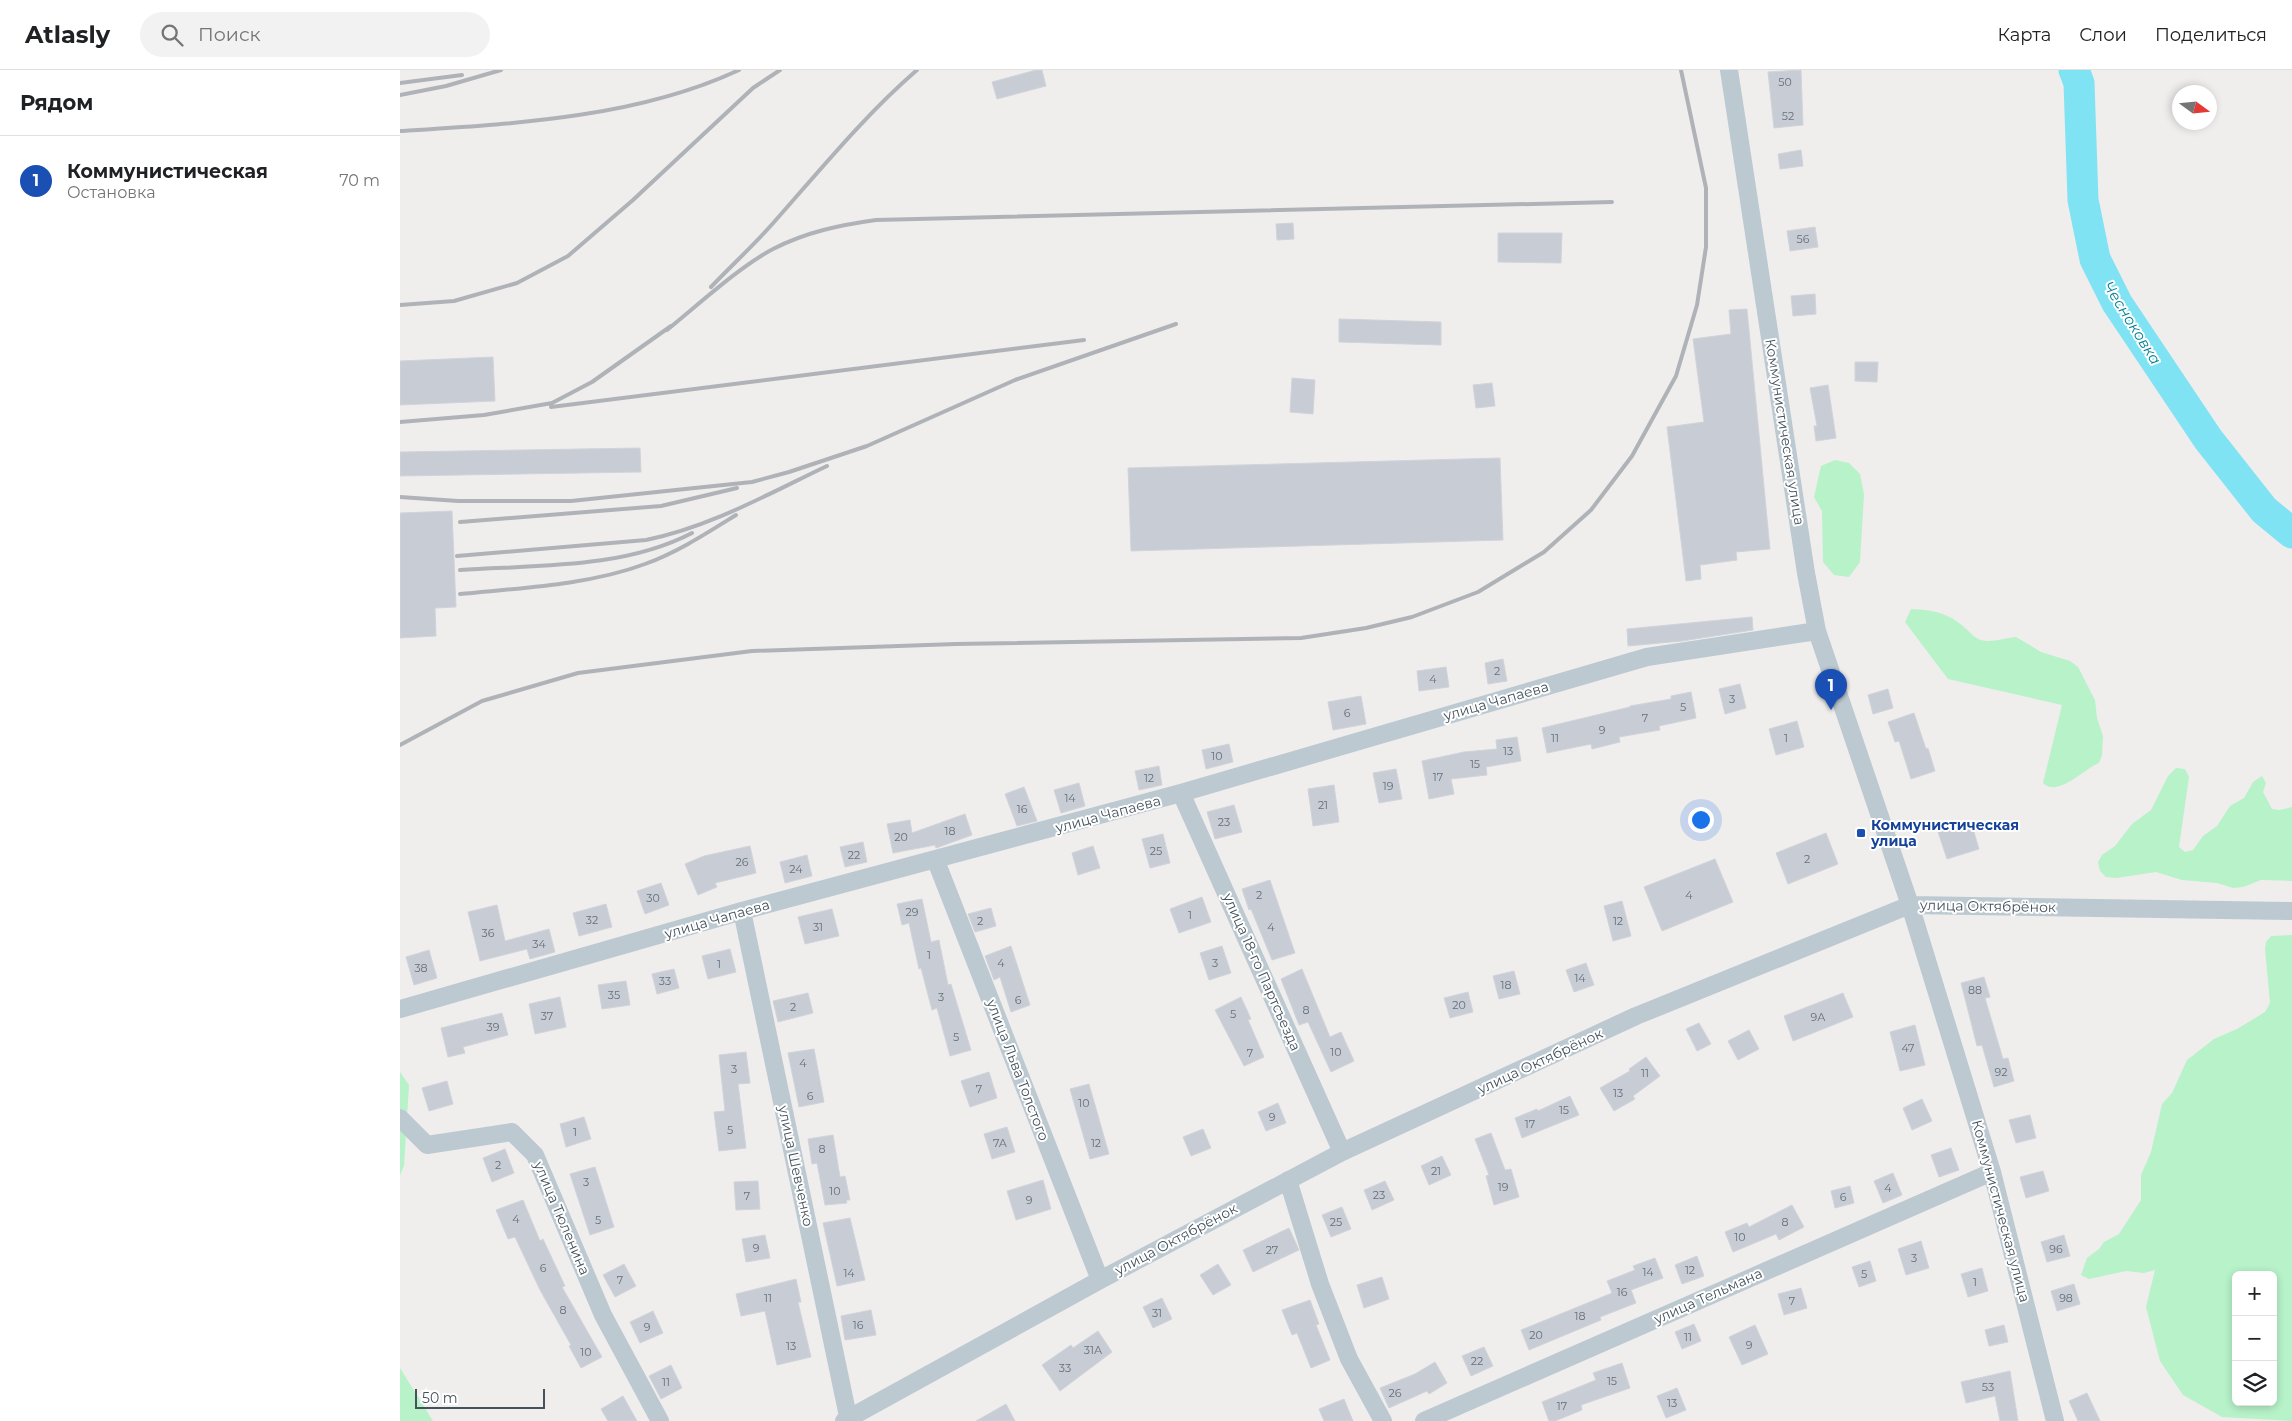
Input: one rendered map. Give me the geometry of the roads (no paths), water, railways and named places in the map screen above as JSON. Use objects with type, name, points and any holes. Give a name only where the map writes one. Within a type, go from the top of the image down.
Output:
[{"type":"street","name":"Коммунистическая улица","points":[[1730,70],[1806,573],[1817,631],[1910,905],[1992,1172],[2055,1421]]},
{"type":"street","name":"улица Чапаева","points":[[400,1009],[742,911],[936,861],[1181,793],[1647,656],[1817,631]]},
{"type":"street","name":"улица 18-го Партсъезда","points":[[1181,793],[1342,1152]]},
{"type":"street","name":"улица Льва Толстого","points":[[936,861],[1100,1280]]},
{"type":"street","name":"улица Октябрёнок","points":[[847,1420],[1100,1280],[1342,1152],[1636,1016],[1910,905],[2292,911]]},
{"type":"street","name":"улица Шевченко","points":[[742,911],[847,1420]]},
{"type":"street","name":"улица Тюленина","points":[[400,1118],[427,1145],[512,1132],[535,1154],[603,1315],[660,1421]]},
{"type":"street","name":"улица Тельмана","points":[[1424,1421],[1992,1172]]},
{"type":"street","points":[[1288,1180],[1320,1284],[1346,1350],[1383,1421]]},
{"type":"waterway","name":"Чесноковка","points":[[2074,70],[2079,83],[2083,200],[2095,259],[2117,303],[2208,439],[2264,510],[2292,533]]},
{"type":"railway","points":[[400,95],[446,86],[501,70]]},
{"type":"railway","points":[[400,131],[530,121],[616,109],[659,99],[700,86],[739,70]]},
{"type":"railway","points":[[400,305],[454,301],[517,283],[568,256],[633,200],[753,88],[780,70]]},
{"type":"railway","points":[[711,287],[767,230],[879,105],[917,70]]},
{"type":"railway","points":[[400,745],[482,701],[578,673],[752,651],[956,644],[1301,638],[1366,628],[1412,617],[1478,592],[1544,552],[1591,510],[1632,456],[1676,376],[1697,305],[1706,247],[1706,188],[1681,70]]},
{"type":"railway","points":[[400,83],[462,75]]},
{"type":"railway","points":[[667,330],[733,276],[773,249],[823,230],[876,220],[1612,202]]},
{"type":"railway","points":[[400,497],[458,501],[571,501],[752,482],[789,472],[867,446],[1015,380],[1176,324]]},
{"type":"railway","points":[[400,422],[484,415],[552,403],[592,382],[671,326]]},
{"type":"railway","points":[[551,407],[1084,340]]},
{"type":"railway","points":[[457,556],[646,540],[693,527],[716,518],[827,466]]},
{"type":"railway","points":[[460,522],[661,506],[737,488]]},
{"type":"railway","points":[[460,594],[554,585],[601,577],[623,571],[669,554],[736,515]]},
{"type":"railway","points":[[460,570],[549,566],[608,559],[665,545],[692,533]]},
{"type":"place","name":"Коммунистическая","points":[[1831,710]]},
{"type":"place","name":"Коммунистическая улица","points":[[1861,833]]}]
